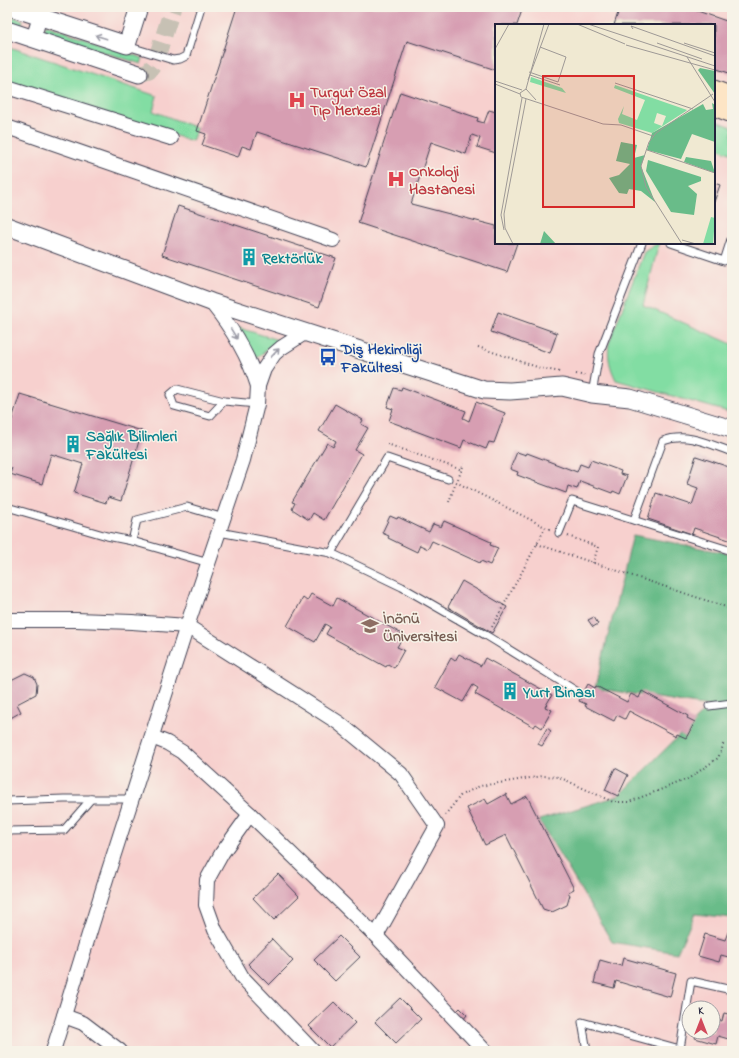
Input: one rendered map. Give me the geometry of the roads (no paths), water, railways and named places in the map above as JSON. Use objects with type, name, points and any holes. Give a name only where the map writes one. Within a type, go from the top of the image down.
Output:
[{"type":"main road","points":[[715,90],[732,97]]},
{"type":"main road","points":[[715,106],[732,112]]},
{"type":"street","points":[[10,7],[42,12],[127,46],[139,7]]},
{"type":"street","points":[[33,39],[42,12]]},
{"type":"street","points":[[7,30],[139,74]]},
{"type":"street","points":[[7,87],[171,138]]},
{"type":"street","points":[[7,127],[333,240]]},
{"type":"street","points":[[7,226],[211,302],[484,390],[510,391],[593,386],[732,429]]},
{"type":"street","points":[[211,302],[240,342],[258,386]]},
{"type":"street","points":[[53,1051],[187,626],[220,532],[243,460],[257,404],[258,386],[264,369],[274,354],[280,348],[306,332]]},
{"type":"street","points":[[7,620],[76,620],[187,626],[339,723],[401,774],[437,826],[376,936]]},
{"type":"street","points":[[152,737],[168,743],[182,752],[250,814],[376,936],[485,1051]]},
{"type":"street","points":[[250,814],[222,853],[207,880],[206,905],[215,930],[242,977],[313,1051]]},
{"type":"street","points":[[64,1016],[83,1023],[120,1051]]},
{"type":"lane","points":[[127,46],[173,60],[183,58],[186,56],[201,7]]},
{"type":"lane","points":[[674,244],[724,261],[732,236]]},
{"type":"lane","points":[[593,386],[599,354],[642,244]]},
{"type":"lane","points":[[224,401],[210,416],[174,406],[170,395],[177,389],[224,401],[257,404]]},
{"type":"lane","points":[[634,520],[663,441],[676,437],[691,438],[732,452]]},
{"type":"lane","points":[[332,553],[387,458],[448,479]]},
{"type":"lane","points":[[559,533],[572,501],[732,551]]},
{"type":"lane","points":[[7,507],[107,536],[132,541],[209,563]]},
{"type":"lane","points":[[132,541],[138,520],[187,507],[224,518]]},
{"type":"lane","points":[[220,532],[332,553],[402,587],[487,636],[578,692]]},
{"type":"lane","points":[[709,706],[732,703]]},
{"type":"lane","points":[[7,831],[64,830],[91,799]]},
{"type":"lane","points":[[7,801],[132,799]]},
{"type":"lane","points":[[587,1051],[582,1022],[684,1050],[691,981],[732,990]]},
{"type":"tunnel","points":[[139,74],[149,71],[155,63],[173,7]]},
{"type":"place","name":"Turgut Özal Tıp Merkezi","points":[[297,100]]},
{"type":"place","name":"Onkoloji Hastanesi","points":[[396,179]]},
{"type":"place","name":"Rektörlük","points":[[249,257]]},
{"type":"place","name":"Diş Hekimliği Fakültesi","points":[[328,357]]},
{"type":"place","name":"Sağlık Bilimleri Fakültesi","points":[[73,444]]},
{"type":"place","name":"İnönü Üniversitesi","points":[[370,626]]},
{"type":"place","name":"Yurt Binası","points":[[510,691]]}]
